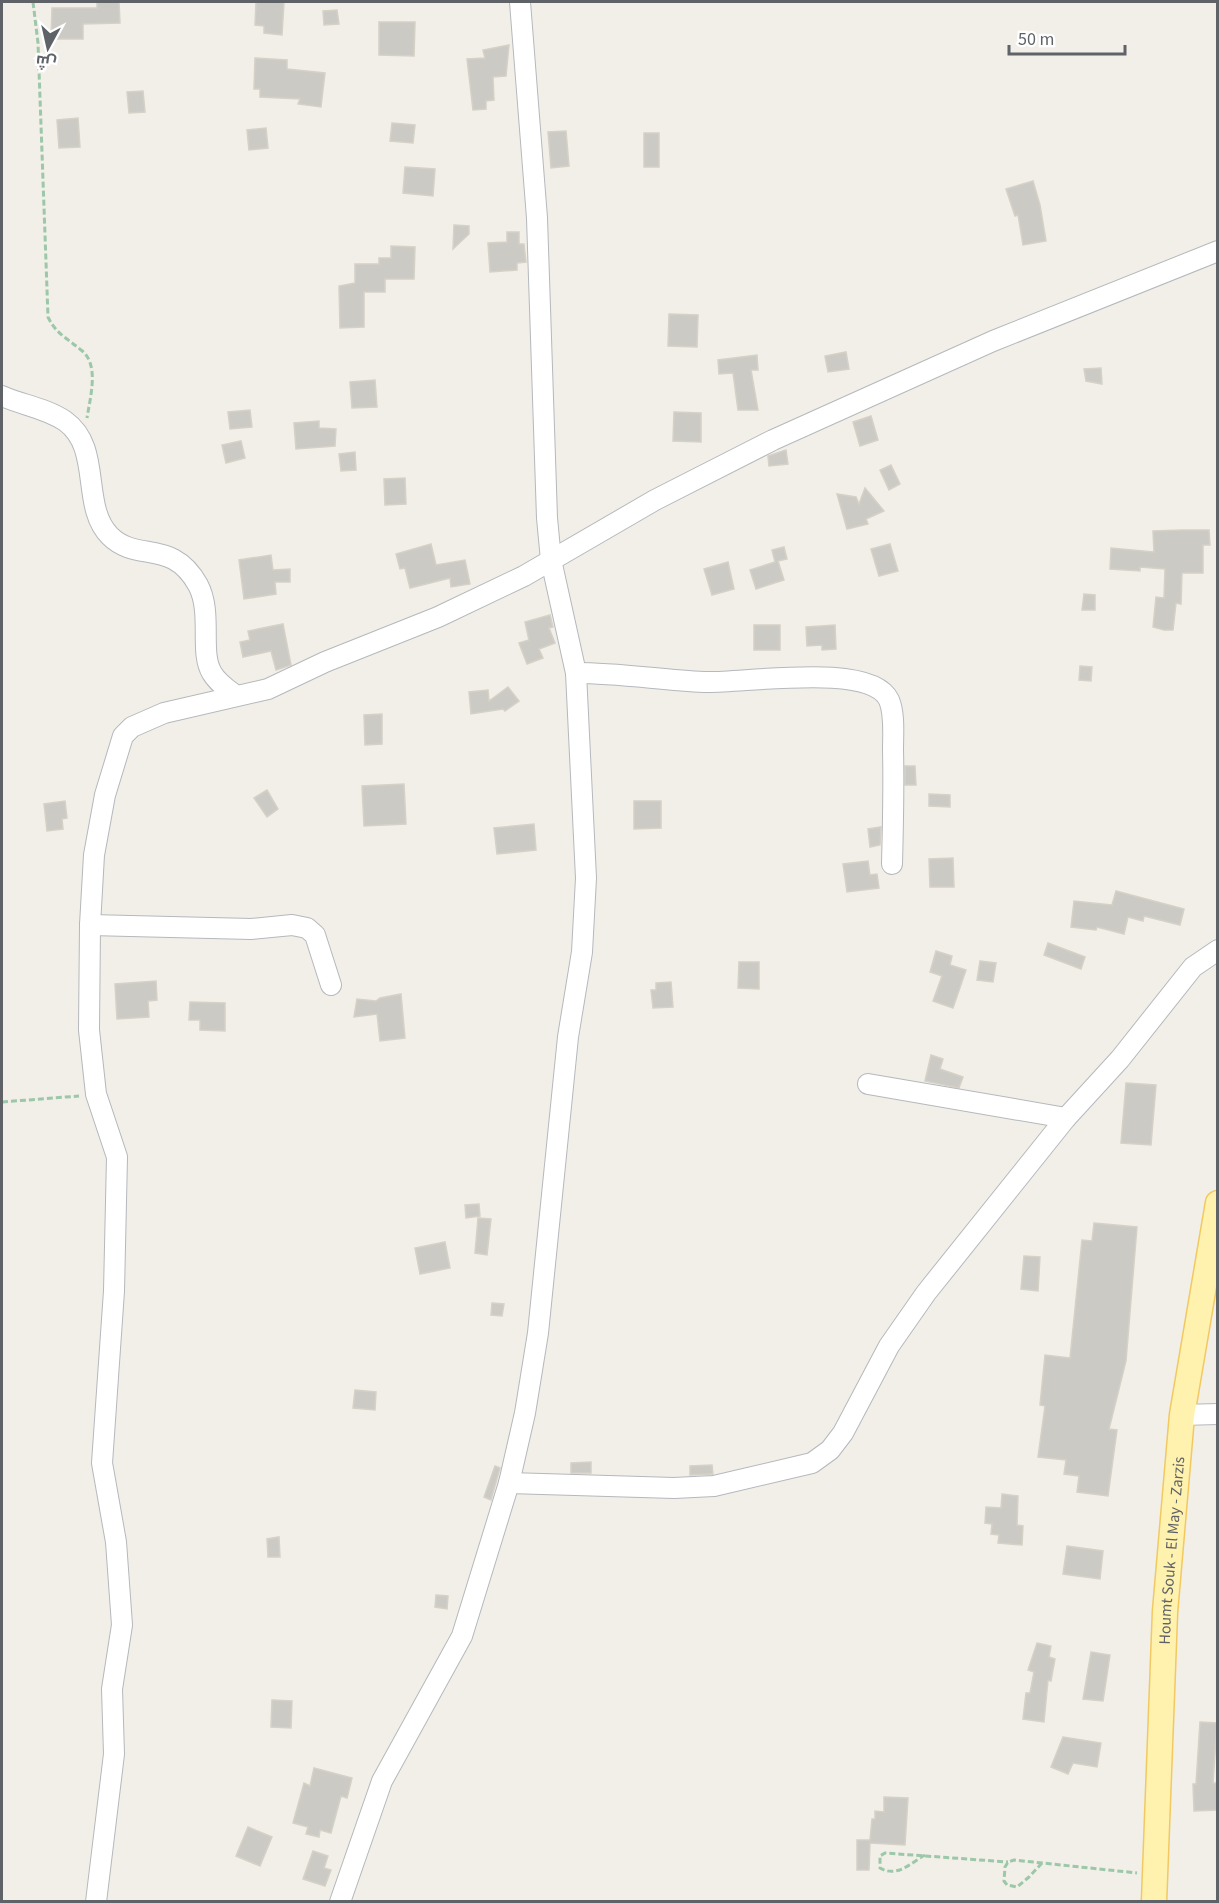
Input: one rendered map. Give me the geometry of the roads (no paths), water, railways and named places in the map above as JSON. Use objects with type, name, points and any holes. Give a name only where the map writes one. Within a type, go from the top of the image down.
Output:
[{"type":"main road","name":"Houmt Souk - El May - Zarzis","points":[[1154,1902],[1165,1612],[1182,1415],[1218,1203]]},
{"type":"street","points":[[340,1902],[382,1781],[462,1636],[509,1483],[525,1413],[538,1333],[568,1038],[585,920],[586,869],[576,673],[551,560],[547,518],[537,218],[520,2]]},
{"type":"street","points":[[96,1902],[114,1755],[112,1689],[122,1626],[116,1542],[102,1463],[114,1291],[117,1157],[96,1094],[89,1029],[90,925],[94,855],[105,795],[123,736],[132,727],[164,713],[268,689],[325,662],[438,618],[524,576],[655,500],[773,440],[993,341],[1218,250]]},
{"type":"street","points":[[2,396],[47,411],[64,421],[83,439],[102,523],[110,536],[122,544],[174,558],[194,578],[206,606],[208,666],[213,676],[235,695]]},
{"type":"street","points":[[576,673],[621,673],[705,682],[832,677],[877,688],[889,699],[893,724],[892,864]]},
{"type":"street","points":[[90,925],[251,929],[292,925],[307,928],[315,935],[331,985]]},
{"type":"street","points":[[509,1483],[674,1488],[714,1486],[812,1463],[831,1450],[843,1433],[889,1346],[926,1293],[1066,1118],[1120,1059],[1193,967],[1218,951]]},
{"type":"street","points":[[868,1084],[1066,1118]]},
{"type":"street","points":[[1182,1415],[1218,1414]]}]
